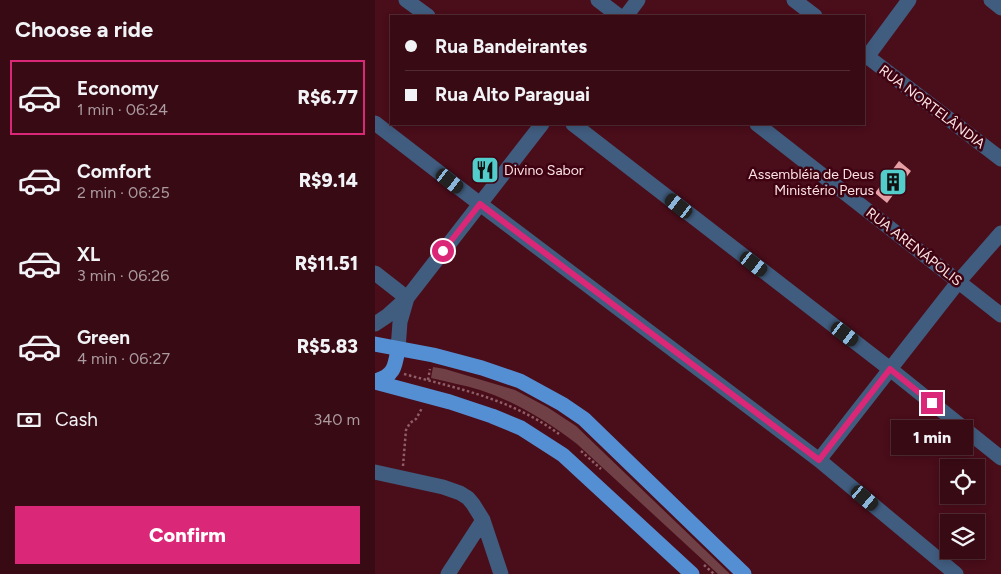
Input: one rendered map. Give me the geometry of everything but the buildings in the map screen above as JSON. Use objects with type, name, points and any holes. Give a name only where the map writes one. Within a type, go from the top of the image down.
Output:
[{"type":"main road","points":[[375,344],[433,355],[482,368],[520,381],[562,404],[584,419],[744,574]]},
{"type":"main road","points":[[375,381],[390,375],[398,349]]},
{"type":"main road","points":[[375,381],[493,416],[521,428],[546,443],[563,455],[692,574]]},
{"type":"street","points":[[406,0],[427,15]]},
{"type":"street","points":[[598,0],[618,15]]},
{"type":"street","points":[[627,15],[638,0]]},
{"type":"street","points":[[794,0],[814,15]]},
{"type":"street","points":[[865,56],[909,0]]},
{"type":"street","points":[[991,0],[1001,8]]},
{"type":"street","name":"RUA NORTELÂNDIA","points":[[865,56],[1001,159]]},
{"type":"street","points":[[375,123],[819,460],[956,574]]},
{"type":"street","points":[[375,324],[407,298],[541,125]]},
{"type":"street","points":[[574,125],[890,369],[1001,458]]},
{"type":"street","name":"RUA ARENÁPOLIS","points":[[758,125],[1001,314]]},
{"type":"street","points":[[819,460],[959,281],[1001,233]]},
{"type":"street","points":[[375,273],[407,298]]},
{"type":"street","points":[[398,349],[400,322],[407,298]]},
{"type":"street","points":[[375,472],[443,487],[468,498],[483,520],[501,574]]},
{"type":"street","points":[[448,574],[483,520]]},
{"type":"path","points":[[400,478],[406,430],[410,423],[416,420],[423,406],[433,355]]},
{"type":"shaded area","points":[[433,367],[515,390],[547,407],[576,426],[730,574],[718,574],[577,444],[519,406],[474,388],[431,378]]},
{"type":"place","name":"Divino Sabor","points":[[485,170]]},
{"type":"place","name":"Assembléia de Deus Ministério Perus","points":[[893,182]]},
{"type":"route","points":[[443,251],[480,204],[819,460],[890,369],[932,403]]}]
